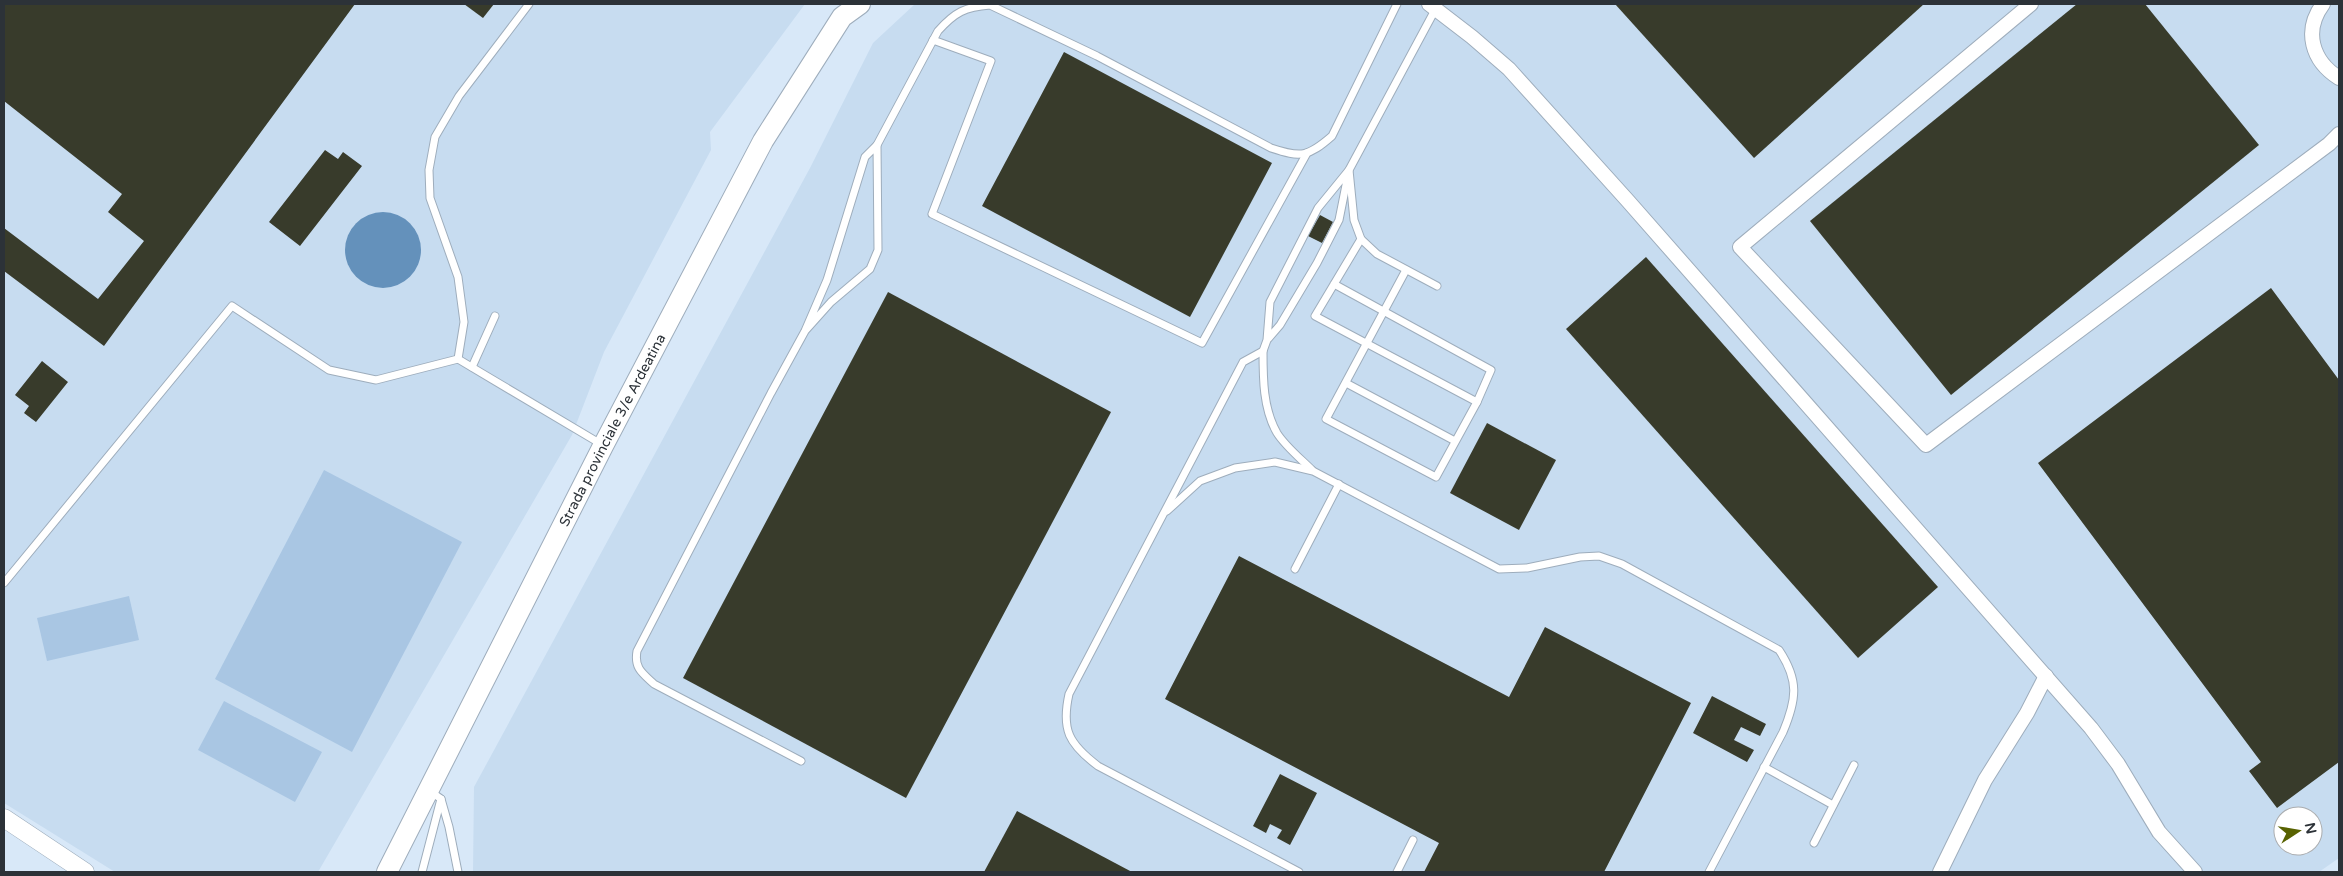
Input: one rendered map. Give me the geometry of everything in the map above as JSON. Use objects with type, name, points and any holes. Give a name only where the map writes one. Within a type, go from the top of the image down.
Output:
[{"type":"main road","name":"Strada provinciale 3/e Ardeatina","points":[[387,872],[434,794],[603,446],[763,141],[842,17],[860,4]]},
{"type":"street","points":[[2031,4],[1740,247],[1926,445],[2334,142],[2339,134]]},
{"type":"street","points":[[2323,4],[2314,20],[2312,43],[2317,58],[2328,72],[2339,78]]},
{"type":"street","points":[[1432,7],[1472,37],[1509,69],[1628,201],[2046,676],[2110,752],[2158,832],[2195,872]]},
{"type":"street","points":[[1940,872],[1985,780],[2046,676]]},
{"type":"street","points":[[4,818],[85,872]]},
{"type":"lane","points":[[458,359],[464,322],[458,277],[430,198],[429,170],[435,137],[459,96],[529,4]]},
{"type":"lane","points":[[801,761],[654,684],[640,672],[635,662],[637,651],[805,331],[828,280],[838,239],[866,158],[877,145],[933,40],[950,17],[970,6],[990,5],[1097,56],[1271,148],[1293,155],[1307,153],[1319,148],[1332,136],[1397,4]]},
{"type":"lane","points":[[1313,472],[1277,433],[1269,411],[1264,387],[1262,352],[1267,340],[1270,302],[1318,208],[1349,170],[1432,7]]},
{"type":"lane","points":[[933,40],[991,61],[932,214],[1202,343],[1307,153]]},
{"type":"lane","points":[[805,331],[831,302],[870,269],[878,250],[877,145]]},
{"type":"lane","points":[[1349,170],[1354,220],[1361,239],[1377,254],[1437,286]]},
{"type":"lane","points":[[1267,340],[1280,325],[1317,264],[1338,220],[1349,170]]},
{"type":"lane","points":[[1361,239],[1315,316],[1477,402]]},
{"type":"lane","points":[[1334,284],[1384,311],[1492,370],[1477,402],[1436,477],[1326,419],[1346,383],[1367,343],[1384,311],[1406,270]]},
{"type":"lane","points":[[4,583],[232,306],[329,370],[376,380],[458,359],[603,446]]},
{"type":"lane","points":[[472,367],[495,316]]},
{"type":"lane","points":[[1262,352],[1243,362],[1069,694],[1065,712],[1068,733],[1078,751],[1098,766],[1299,872]]},
{"type":"lane","points":[[1346,383],[1455,441]]},
{"type":"lane","points":[[1163,514],[1200,482],[1235,468],[1275,462],[1313,472],[1339,484],[1499,569],[1527,568],[1580,557],[1599,556],[1622,564],[1778,650],[1787,662],[1792,676],[1794,691],[1793,709],[1709,872]]},
{"type":"lane","points":[[1294,568],[1339,484]]},
{"type":"lane","points":[[1814,843],[1854,765]]},
{"type":"lane","points":[[1764,767],[1833,805]]},
{"type":"lane","points":[[422,872],[434,794]]},
{"type":"lane","points":[[434,794],[458,872]]},
{"type":"lane","points":[[1397,872],[1413,840]]},
{"type":"shaded area","points":[[4,4],[805,4],[710,132],[711,150],[604,352],[572,435],[318,872],[115,872],[4,803]]},
{"type":"shaded area","points":[[915,4],[2339,4],[2339,858],[2319,872],[473,872],[474,787],[810,168],[873,43]]},
{"type":"shaded area","points":[[391,212],[404,218],[415,229],[421,242],[419,265],[404,282],[391,288],[375,288],[362,282],[347,265],[345,242],[351,229],[368,214]]},
{"type":"shaded area","points":[[324,470],[462,542],[352,752],[215,679]]},
{"type":"shaded area","points":[[129,596],[139,640],[47,661],[37,618]]},
{"type":"shaded area","points":[[224,701],[322,752],[295,802],[198,750]]},
{"type":"building","points":[[4,4],[355,4],[104,346],[4,271],[4,228],[98,299],[144,241],[108,212],[122,194],[4,101]]},
{"type":"building","points":[[464,4],[494,4],[483,18]]},
{"type":"building","points":[[1615,4],[1924,4],[1754,158]]},
{"type":"building","points":[[2077,4],[2145,4],[2259,145],[1951,395],[1810,221]]},
{"type":"building","points":[[1064,52],[1272,163],[1190,317],[982,206]]},
{"type":"building","points":[[325,150],[338,159],[343,152],[362,166],[300,246],[269,222]]},
{"type":"building","points":[[1320,215],[1333,222],[1322,243],[1308,236]]},
{"type":"building","points":[[1646,257],[1938,587],[1858,658],[1566,329]]},
{"type":"building","points":[[2271,288],[2339,380],[2339,762],[2280,806],[2275,806],[2249,771],[2261,762],[2038,463]]},
{"type":"building","points":[[888,292],[1111,412],[906,798],[683,678]]},
{"type":"building","points":[[42,361],[68,382],[36,422],[24,413],[29,406],[15,395]]},
{"type":"building","points":[[1487,423],[1556,460],[1519,530],[1450,493]]},
{"type":"building","points":[[1239,556],[1509,697],[1545,627],[1691,703],[1604,872],[1424,872],[1439,843],[1165,699]]},
{"type":"building","points":[[1712,696],[1766,724],[1760,736],[1741,727],[1734,740],[1754,750],[1747,762],[1693,733]]},
{"type":"building","points":[[1280,774],[1317,793],[1290,845],[1277,838],[1282,830],[1270,824],[1266,833],[1253,826]]},
{"type":"building","points":[[1017,811],[1132,872],[984,872]]}]
